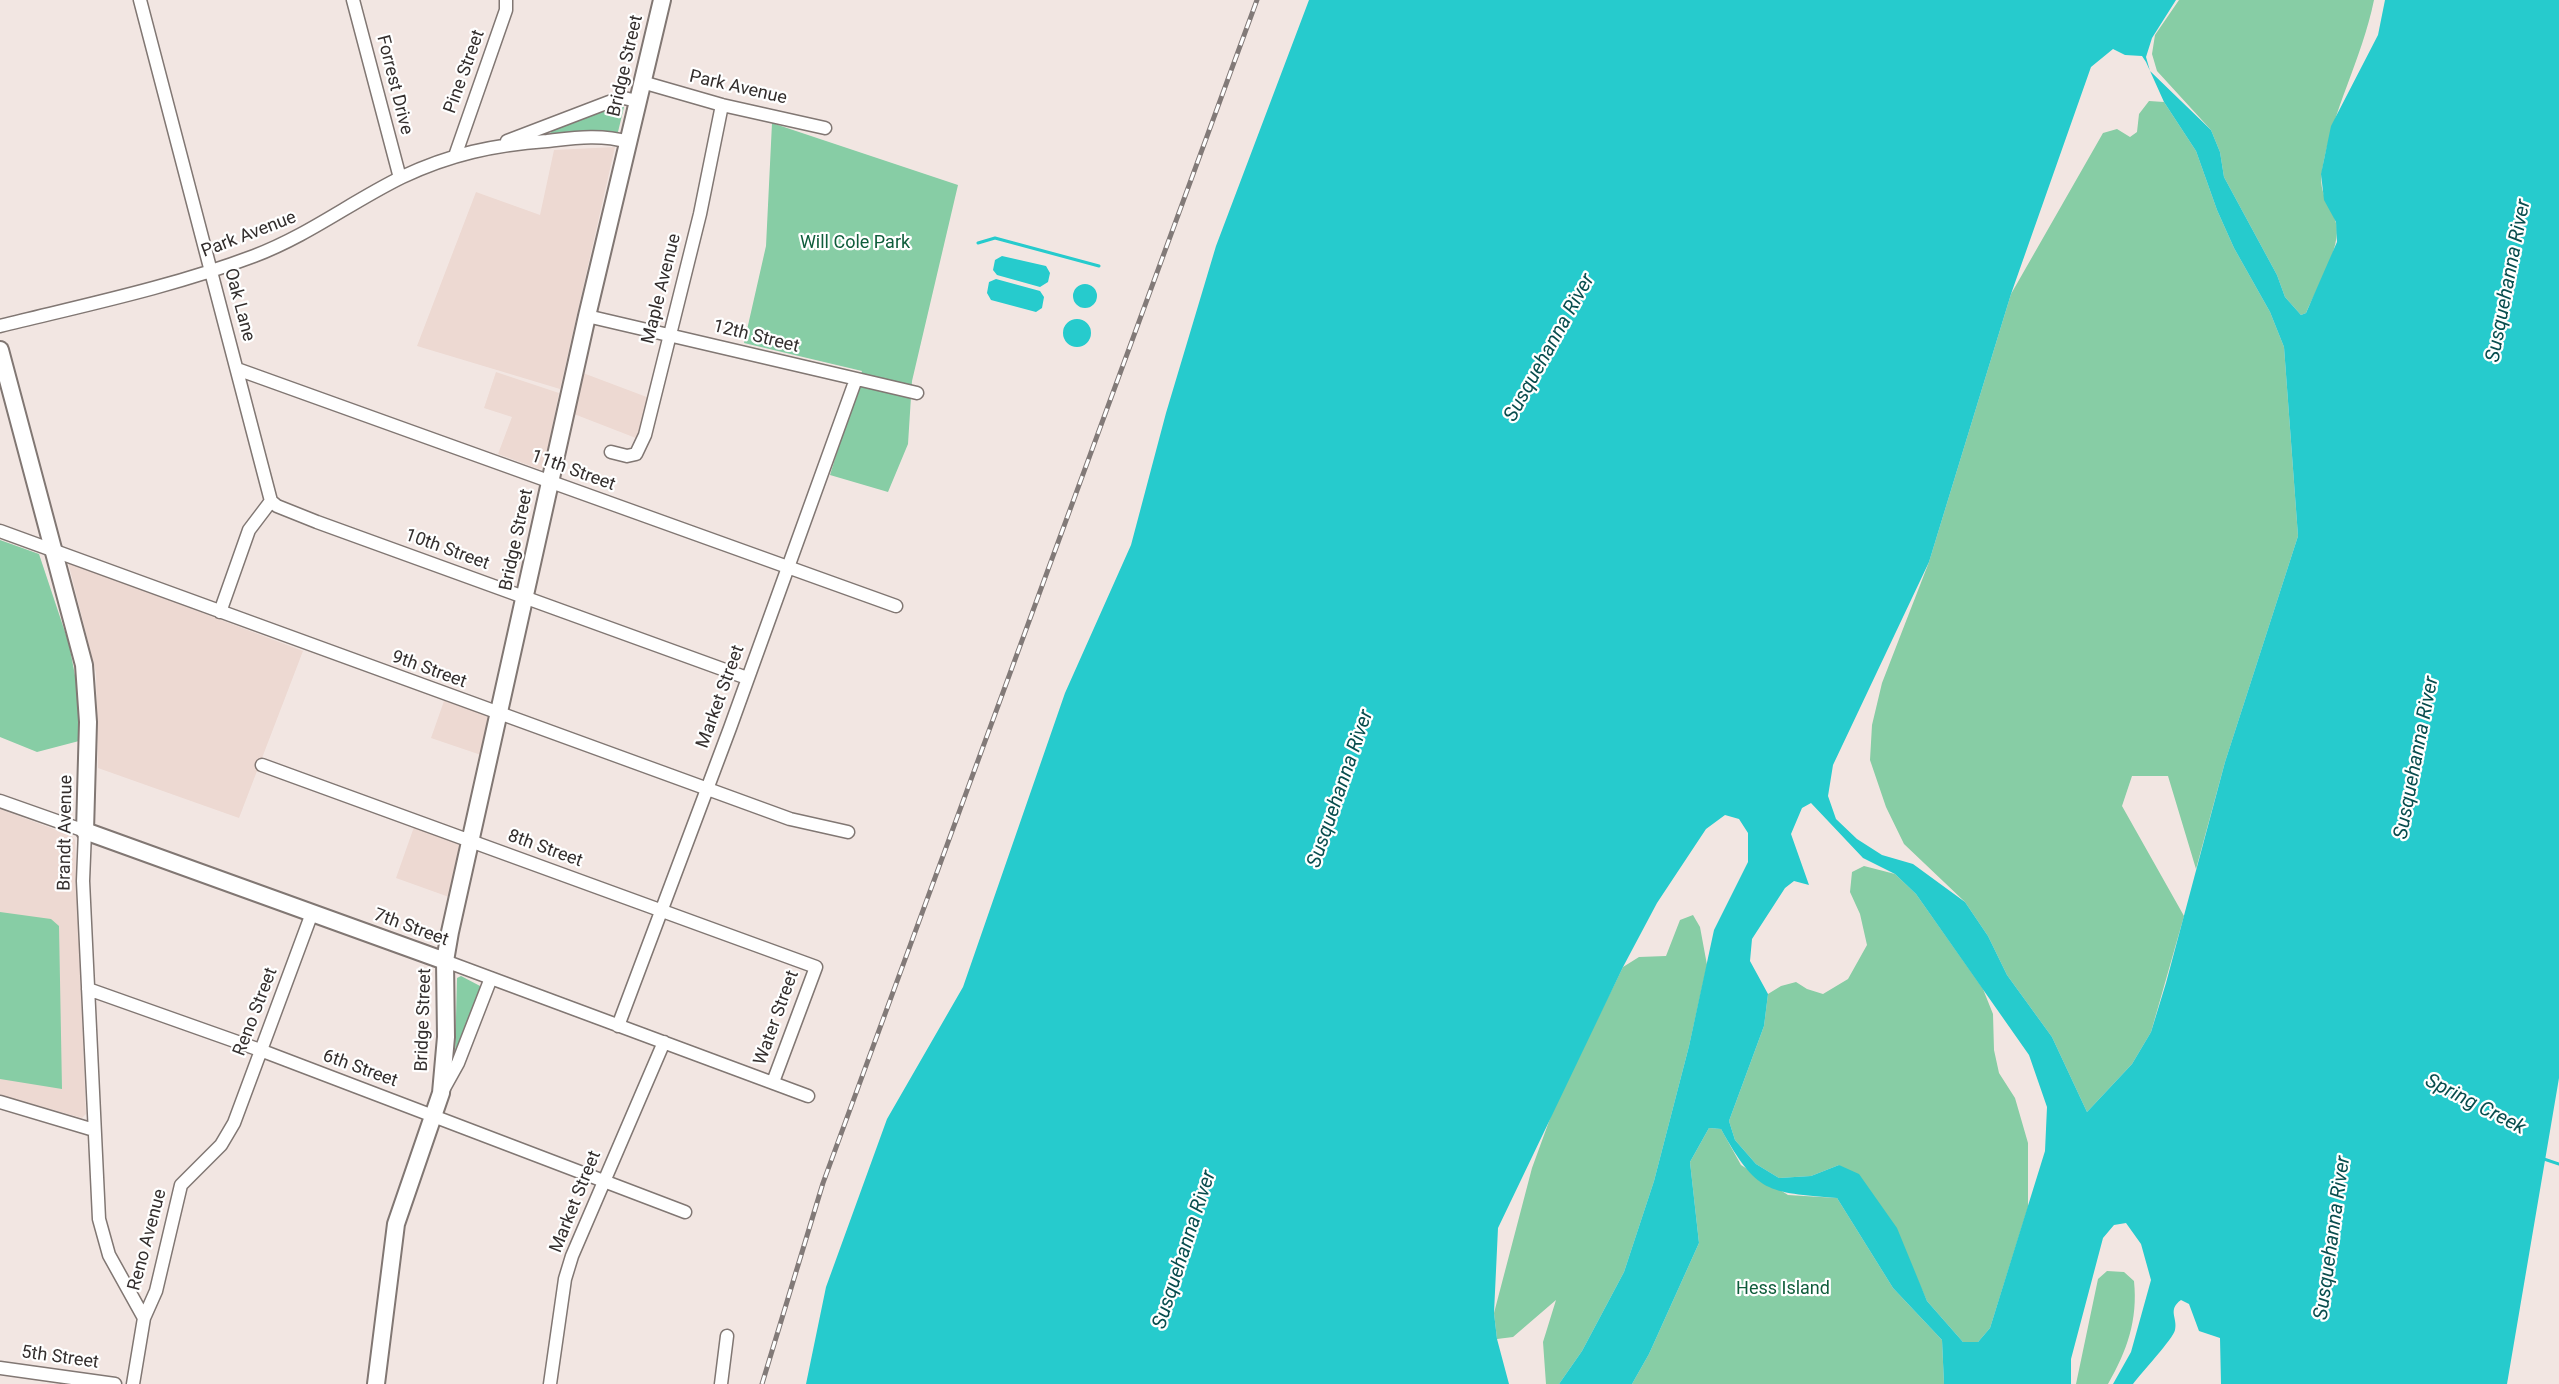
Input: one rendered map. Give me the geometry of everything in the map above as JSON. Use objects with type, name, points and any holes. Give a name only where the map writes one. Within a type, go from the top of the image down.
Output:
[{"type":"main road","name":"Bridge Street","points":[[376,1384],[396,1224],[441,1093],[446,1037],[445,962],[470,841],[587,316],[662,0]]},
{"type":"main road","name":"Brandt Avenue","points":[[0,350],[84,665],[88,722],[86,831]]},
{"type":"main road","name":"7th Street","points":[[86,831],[445,962]]},
{"type":"street","name":"Oak Lane","points":[[140,0],[271,501]]},
{"type":"street","name":"Forrest Drive","points":[[353,0],[400,178]]},
{"type":"street","name":"Pine Street","points":[[455,156],[502,22],[506,0]]},
{"type":"street","name":"Park Avenue","points":[[642,82],[722,105],[825,128]]},
{"type":"street","name":"Park Avenue","points":[[0,326],[211,271],[288,242],[400,178],[455,156],[497,145],[609,102],[624,98],[637,101]]},
{"type":"street","name":"Maple Avenue","points":[[612,452],[632,457],[641,449],[700,214],[722,105]]},
{"type":"street","name":"Park Avenue","points":[[497,145],[602,136],[628,142]]},
{"type":"street","name":"12th Street","points":[[587,316],[917,393]]},
{"type":"street","name":"11th Street","points":[[237,369],[896,606]]},
{"type":"street","name":"Market Street","points":[[618,1026],[856,379]]},
{"type":"street","name":"10th Street","points":[[271,501],[277,507],[524,598],[692,656],[747,678]]},
{"type":"street","points":[[220,612],[249,530],[271,501]]},
{"type":"street","name":"9th Street","points":[[0,531],[790,819],[848,832]]},
{"type":"street","name":"8th Street","points":[[262,765],[816,967]]},
{"type":"street","name":"7th Street","points":[[0,801],[86,831]]},
{"type":"street","name":"Brandt Avenue","points":[[86,831],[83,881],[94,1130],[102,1237],[144,1318]]},
{"type":"street","name":"Reno Street","points":[[234,1123],[312,913]]},
{"type":"street","name":"7th Street","points":[[445,962],[808,1096]]},
{"type":"street","name":"Water Street","points":[[773,1082],[816,967]]},
{"type":"street","name":"Bridge Street","points":[[441,1093],[458,1063],[491,978]]},
{"type":"street","name":"6th Street","points":[[88,989],[260,1050],[604,1179],[685,1212]]},
{"type":"street","name":"Market Street","points":[[550,1384],[565,1279],[604,1179],[664,1042]]},
{"type":"street","points":[[0,1102],[94,1130]]},
{"type":"street","name":"Reno Avenue","points":[[134,1384],[144,1318],[156,1291],[181,1185],[221,1145],[234,1123]]},
{"type":"street","points":[[721,1384],[727,1336]]},
{"type":"street","name":"5th Street","points":[[0,1368],[115,1384]]},
{"type":"shaded area","points":[[615,147],[560,389],[417,346],[476,192],[540,215],[554,150]]},
{"type":"shaded area","points":[[496,372],[559,393],[544,467],[539,469],[498,454],[512,417],[484,408]]},
{"type":"shaded area","points":[[583,373],[652,399],[641,440],[574,414]]},
{"type":"shaded area","points":[[68,562],[303,651],[239,818],[98,768],[96,673]]},
{"type":"shaded area","points":[[444,701],[486,715],[489,720],[481,755],[431,738]]},
{"type":"shaded area","points":[[0,809],[70,835],[75,840],[86,1114],[82,1118],[0,1095]]},
{"type":"shaded area","points":[[414,827],[457,842],[461,847],[449,897],[396,878]]},
{"type":"green space","points":[[2179,0],[2374,0],[2369,22],[2333,127],[2322,171],[2323,193],[2336,223],[2335,244],[2327,268],[2306,313],[2301,315],[2285,297],[2277,275],[2224,177],[2220,152],[2211,130],[2157,71],[2152,54],[2155,35]]},
{"type":"green space","points":[[2149,101],[2164,102],[2196,151],[2217,210],[2234,248],[2270,312],[2284,347],[2298,536],[2225,762],[2196,869],[2168,776],[2132,776],[2122,806],[2184,916],[2151,1032],[2132,1064],[2087,1112],[2052,1037],[2007,975],[1988,936],[1965,902],[1904,844],[1886,807],[1870,760],[1872,725],[1882,683],[1929,562],[2011,294],[2103,133],[2117,129],[2130,137],[2137,132],[2139,114]]},
{"type":"green space","points":[[619,105],[624,107],[618,132],[554,135],[550,132],[552,127]]},
{"type":"green space","name":"Will Cole Park","points":[[772,123],[958,185],[912,381],[908,444],[888,492],[830,475],[862,371],[744,343],[766,246]]},
{"type":"green space","points":[[0,540],[39,554],[69,644],[78,691],[79,741],[37,752],[0,737]]},
{"type":"green space","points":[[1864,866],[1895,874],[1916,894],[1983,989],[1993,1014],[1994,1050],[1999,1073],[2015,1098],[2028,1143],[2028,1207],[1990,1328],[1978,1342],[1963,1342],[1927,1301],[1914,1272],[1839,1165],[1811,1176],[1779,1178],[1756,1164],[1735,1140],[1729,1121],[1764,1026],[1768,994],[1781,986],[1796,982],[1807,989],[1823,994],[1848,979],[1867,945],[1860,914],[1850,892],[1852,872]]},
{"type":"green space","points":[[0,912],[51,919],[59,926],[62,1089],[0,1079]]},
{"type":"green space","points":[[1693,915],[1700,927],[1707,965],[1689,1046],[1654,1181],[1624,1272],[1582,1351],[1559,1384],[1546,1384],[1543,1342],[1556,1300],[1513,1337],[1497,1339],[1494,1313],[1532,1168],[1555,1105],[1623,967],[1639,957],[1666,956],[1680,920]]},
{"type":"green space","points":[[461,976],[482,987],[455,1058],[457,978]]},
{"type":"green space","name":"Hess Island","points":[[1709,1128],[1721,1129],[1741,1165],[1788,1195],[1837,1198],[1893,1288],[1942,1340],[1944,1384],[1632,1384],[1649,1354],[1699,1243],[1690,1162]]},
{"type":"green space","points":[[2107,1271],[2124,1272],[2134,1281],[2134,1309],[2130,1335],[2108,1384],[2076,1384],[2098,1279]]},
{"type":"water","name":"Susquehanna River","points":[[1309,0],[2176,0],[2152,38],[2146,57],[2150,71],[2211,130],[2220,152],[2224,177],[2277,275],[2285,297],[2301,315],[2306,313],[2337,242],[2336,222],[2324,200],[2321,174],[2331,126],[2378,35],[2385,0],[2559,0],[2559,1078],[2507,1384],[2221,1384],[2220,1338],[2199,1331],[2189,1304],[2181,1300],[2174,1311],[2175,1330],[2163,1348],[2133,1384],[2113,1384],[2131,1352],[2151,1280],[2141,1244],[2126,1223],[2114,1225],[2103,1238],[2071,1359],[2071,1384],[1944,1384],[1942,1340],[1893,1288],[1837,1198],[1794,1194],[1766,1186],[1744,1166],[1721,1129],[1709,1128],[1690,1162],[1699,1243],[1649,1354],[1632,1384],[1559,1384],[1582,1351],[1624,1272],[1654,1181],[1689,1046],[1714,930],[1748,862],[1748,833],[1739,819],[1725,815],[1706,829],[1657,903],[1623,967],[1498,1228],[1494,1313],[1497,1339],[1509,1384],[806,1384],[826,1287],[887,1119],[963,987],[1065,693],[1131,545],[1166,413],[1216,246]],"holes":[[[2113,49],[2125,55],[2142,56],[2164,102],[2196,151],[2217,210],[2234,248],[2270,312],[2284,347],[2298,536],[2225,762],[2151,1032],[2132,1064],[2087,1112],[2052,1037],[2007,975],[1988,936],[1965,902],[1913,864],[1882,855],[1857,839],[1836,819],[1828,796],[1833,765],[1929,562],[2011,294],[2091,67]],[[1811,803],[1863,858],[1895,874],[1916,894],[2029,1055],[2047,1107],[2045,1151],[1990,1328],[1978,1342],[1963,1342],[1927,1301],[1897,1228],[1859,1174],[1839,1165],[1811,1176],[1779,1178],[1756,1164],[1735,1140],[1729,1121],[1764,1026],[1768,994],[1750,961],[1752,939],[1785,888],[1794,881],[1809,885],[1791,834],[1802,808]]]},
{"type":"water","points":[[1002,256],[1046,266],[1050,273],[1048,282],[1040,287],[997,275],[993,270],[995,260]]},
{"type":"water","points":[[996,279],[1040,291],[1044,297],[1042,308],[1036,312],[991,300],[987,293],[989,282]]},
{"type":"water","points":[[1085,284],[1090,285],[1096,291],[1096,301],[1090,307],[1085,308],[1080,307],[1074,301],[1073,296],[1074,291],[1080,285]]},
{"type":"water","points":[[1077,319],[1087,323],[1091,333],[1087,343],[1077,347],[1067,343],[1063,333],[1067,323]]},
{"type":"waterway","points":[[978,243],[995,238],[1099,266]]},
{"type":"waterway","name":"Spring Creek","points":[[2541,1158],[2559,1164]]},
{"type":"railway","points":[[762,1384],[823,1183],[1257,0]]}]
